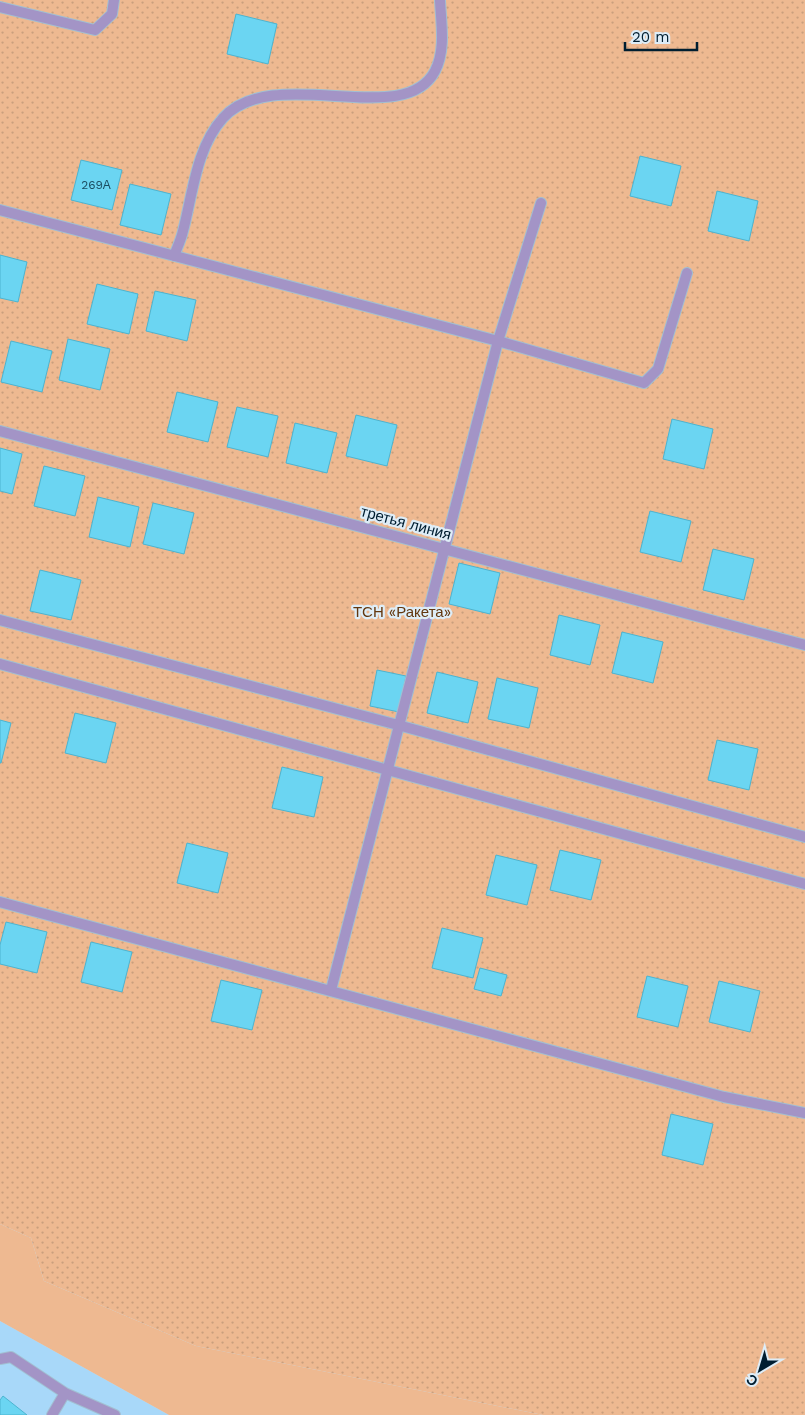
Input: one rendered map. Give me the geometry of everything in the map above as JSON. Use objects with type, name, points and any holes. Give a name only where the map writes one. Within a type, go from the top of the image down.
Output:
[{"type":"lane","points":[[0,7],[96,30],[112,14],[114,0]]},
{"type":"lane","points":[[174,256],[182,234],[199,162],[210,136],[224,117],[245,102],[276,94],[395,97],[419,90],[435,72],[442,48],[440,0]]},
{"type":"lane","points":[[331,990],[498,341],[541,203]]},
{"type":"lane","points":[[0,210],[498,341],[644,383],[658,369],[687,273]]},
{"type":"lane","name":"третья линия","points":[[0,431],[805,644]]},
{"type":"lane","points":[[0,620],[398,725],[805,837]]},
{"type":"lane","points":[[0,664],[805,884]]},
{"type":"lane","points":[[0,902],[724,1097],[805,1113]]},
{"type":"lane","points":[[0,1359],[11,1357],[65,1393],[115,1415]]},
{"type":"lane","points":[[52,1415],[65,1393]]},
{"type":"shaded area","points":[[0,1321],[169,1415],[0,1415]]},
{"type":"green space","name":"ТСН «Ракета»","points":[[0,0],[805,0],[805,1415],[543,1415],[196,1346],[44,1281],[31,1238],[0,1224]]},
{"type":"green space","points":[[0,1224],[31,1238],[44,1281],[196,1346],[543,1415],[169,1415],[0,1321]]},
{"type":"building","points":[[236,14],[277,24],[268,64],[227,54]]},
{"type":"building","points":[[640,156],[681,166],[671,206],[630,196]]},
{"type":"building","points":[[81,160],[122,170],[112,210],[71,200]]},
{"type":"building","points":[[130,184],[171,194],[161,235],[120,225]]},
{"type":"building","points":[[717,191],[758,201],[749,241],[708,231]]},
{"type":"building","points":[[0,255],[27,262],[18,302],[0,298]]},
{"type":"building","points":[[97,284],[138,294],[129,334],[87,324]]},
{"type":"building","points":[[155,291],[196,300],[187,341],[146,331]]},
{"type":"building","points":[[68,339],[110,349],[100,390],[59,380]]},
{"type":"building","points":[[11,341],[52,351],[42,392],[1,382]]},
{"type":"building","points":[[177,392],[218,402],[208,442],[167,432]]},
{"type":"building","points":[[237,407],[278,416],[268,457],[227,447]]},
{"type":"building","points":[[356,415],[397,425],[387,466],[346,456]]},
{"type":"building","points":[[672,419],[713,429],[704,469],[663,459]]},
{"type":"building","points":[[295,423],[337,433],[327,473],[286,463]]},
{"type":"building","points":[[0,448],[22,454],[12,494],[0,491]]},
{"type":"building","points":[[44,466],[85,476],[75,516],[34,506]]},
{"type":"building","points":[[98,497],[139,507],[130,547],[89,537]]},
{"type":"building","points":[[153,503],[194,513],[184,554],[143,544]]},
{"type":"building","points":[[650,511],[691,521],[681,562],[640,552]]},
{"type":"building","points":[[713,549],[754,559],[744,600],[703,590]]},
{"type":"building","points":[[459,563],[500,573],[490,614],[449,604]]},
{"type":"building","points":[[40,570],[81,580],[71,620],[30,611]]},
{"type":"building","points":[[559,615],[600,625],[590,665],[550,655]]},
{"type":"building","points":[[622,632],[663,642],[653,683],[612,673]]},
{"type":"building","points":[[377,670],[406,676],[399,712],[370,706]]},
{"type":"building","points":[[437,672],[478,682],[468,723],[427,713]]},
{"type":"building","points":[[497,678],[538,688],[529,728],[488,719]]},
{"type":"building","points":[[75,713],[116,723],[106,763],[65,753]]},
{"type":"building","points":[[0,720],[11,723],[1,763],[0,763]]},
{"type":"building","points":[[717,740],[758,749],[749,790],[708,780]]},
{"type":"building","points":[[282,767],[323,777],[314,817],[272,808]]},
{"type":"building","points":[[187,843],[228,853],[218,893],[177,883]]},
{"type":"building","points":[[560,850],[601,860],[591,900],[550,890]]},
{"type":"building","points":[[496,855],[537,865],[527,905],[486,895]]},
{"type":"building","points":[[6,922],[47,932],[37,973],[0,964],[0,945]]},
{"type":"building","points":[[442,928],[483,938],[473,978],[432,968]]},
{"type":"building","points":[[91,942],[132,952],[122,992],[81,982]]},
{"type":"building","points":[[480,968],[507,975],[501,996],[474,989]]},
{"type":"building","points":[[647,976],[688,986],[678,1027],[637,1017]]},
{"type":"building","points":[[221,980],[262,990],[252,1030],[211,1021]]},
{"type":"building","points":[[719,981],[760,991],[750,1032],[709,1022]]},
{"type":"building","points":[[671,1114],[713,1124],[703,1165],[662,1155]]},
{"type":"building","points":[[3,1396],[27,1415],[0,1415],[0,1400]]}]
